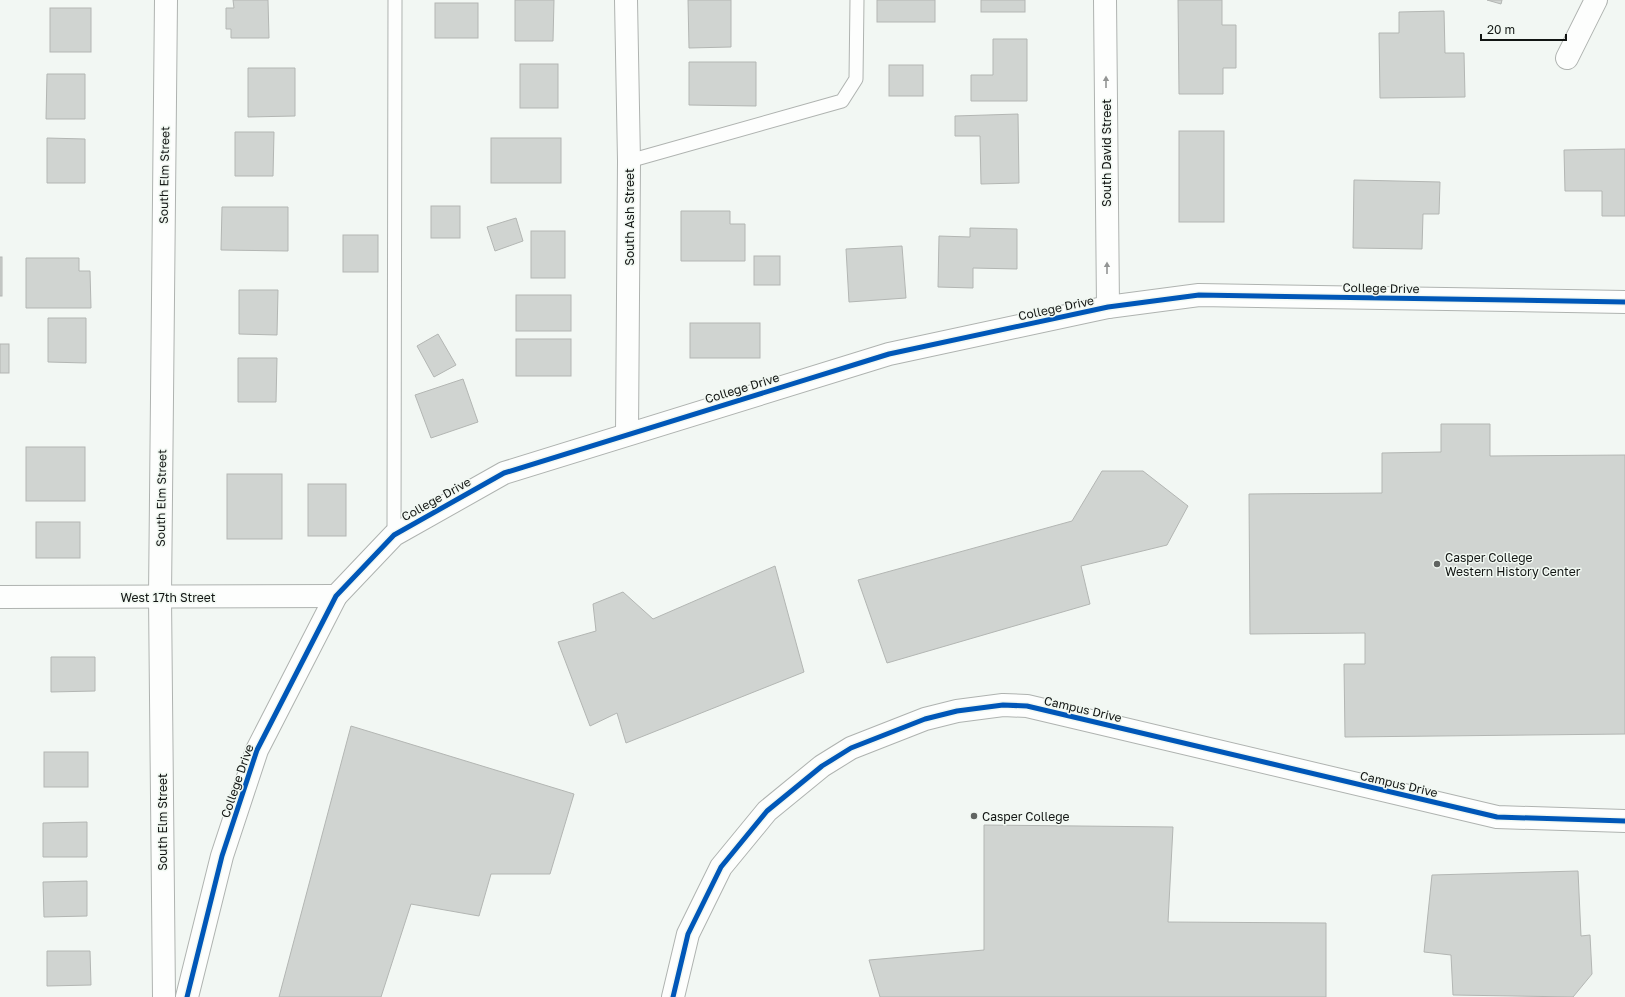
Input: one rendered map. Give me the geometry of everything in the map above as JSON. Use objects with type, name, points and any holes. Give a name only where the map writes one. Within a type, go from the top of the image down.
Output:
[{"type":"street","name":"South Elm Street","points":[[164,997],[160,597],[166,0]]},
{"type":"street","name":"South Ash Street","points":[[626,0],[629,161],[627,434]]},
{"type":"street","name":"South David Street","points":[[1105,0],[1108,307]]},
{"type":"street","points":[[1567,58],[1596,0]]},
{"type":"street","name":"College Drive","points":[[187,997],[222,856],[257,750],[336,596],[394,535],[504,473],[889,354],[1108,307],[1199,295],[1625,302]]},
{"type":"street","name":"West 17th Street","points":[[0,597],[336,596]]},
{"type":"street","name":"Campus Drive","points":[[673,997],[688,934],[720,867],[767,811],[822,766],[851,748],[925,719],[957,711],[1003,705],[1027,706],[1497,817],[1625,821]]},
{"type":"lane","points":[[394,535],[395,0]]},
{"type":"lane","points":[[629,161],[842,101],[856,79],[857,0]]},
{"type":"building","points":[[233,0],[268,0],[269,38],[231,38],[231,29],[226,29],[226,8],[234,8]]},
{"type":"building","points":[[515,0],[554,0],[553,41],[515,41]]},
{"type":"building","points":[[688,0],[731,0],[731,47],[689,48]]},
{"type":"building","points":[[877,0],[935,0],[935,22],[877,22]]},
{"type":"building","points":[[981,0],[1025,0],[1025,12],[981,12]]},
{"type":"building","points":[[1178,0],[1222,0],[1222,25],[1236,25],[1236,68],[1223,68],[1223,94],[1179,94]]},
{"type":"building","points":[[1487,0],[1502,0],[1501,4]]},
{"type":"building","points":[[435,3],[478,3],[478,38],[435,38]]},
{"type":"building","points":[[50,8],[91,8],[91,52],[50,52]]},
{"type":"building","points":[[1444,11],[1445,53],[1464,53],[1465,97],[1380,98],[1379,33],[1399,33],[1399,12]]},
{"type":"building","points":[[993,39],[1027,39],[1027,101],[971,101],[971,75],[993,75]]},
{"type":"building","points":[[689,62],[756,62],[756,106],[689,105]]},
{"type":"building","points":[[520,64],[558,64],[558,108],[520,108]]},
{"type":"building","points":[[889,65],[923,65],[923,96],[889,96]]},
{"type":"building","points":[[248,68],[295,68],[295,116],[248,117]]},
{"type":"building","points":[[47,74],[85,74],[85,119],[46,119]]},
{"type":"building","points":[[1018,114],[1019,183],[981,184],[980,136],[955,136],[955,116]]},
{"type":"building","points":[[1179,131],[1224,131],[1224,222],[1179,222]]},
{"type":"building","points":[[235,132],[274,132],[273,176],[235,176]]},
{"type":"building","points":[[47,138],[85,139],[85,183],[47,183]]},
{"type":"building","points":[[491,138],[561,138],[561,183],[491,183]]},
{"type":"building","points":[[1625,149],[1625,216],[1602,216],[1602,191],[1565,191],[1564,150]]},
{"type":"building","points":[[1354,180],[1440,182],[1439,214],[1423,214],[1422,249],[1353,248]]},
{"type":"building","points":[[431,206],[460,206],[460,238],[431,238]]},
{"type":"building","points":[[222,207],[288,207],[288,251],[221,250]]},
{"type":"building","points":[[681,211],[730,211],[730,224],[745,224],[745,261],[681,261]]},
{"type":"building","points":[[516,218],[523,241],[495,251],[487,227]]},
{"type":"building","points":[[970,228],[1017,229],[1017,269],[973,268],[973,288],[938,287],[939,236],[970,237]]},
{"type":"building","points":[[531,231],[565,231],[565,278],[531,278]]},
{"type":"building","points":[[343,235],[378,235],[378,272],[343,272]]},
{"type":"building","points":[[902,246],[906,298],[849,302],[846,249]]},
{"type":"building","points":[[754,256],[780,256],[780,285],[754,285]]},
{"type":"building","points":[[0,257],[2,257],[2,296],[0,296]]},
{"type":"building","points":[[26,258],[79,258],[79,271],[90,271],[91,308],[26,308]]},
{"type":"building","points":[[239,290],[278,290],[277,335],[239,334]]},
{"type":"building","points":[[516,295],[571,295],[571,331],[516,331]]},
{"type":"building","points":[[48,318],[86,318],[86,363],[48,362]]},
{"type":"building","points":[[690,323],[760,323],[760,358],[690,358]]},
{"type":"building","points":[[438,334],[456,365],[434,377],[417,346]]},
{"type":"building","points":[[516,339],[571,339],[571,376],[516,376]]},
{"type":"building","points":[[0,344],[9,344],[9,373],[0,373]]},
{"type":"building","points":[[238,358],[277,358],[276,402],[238,402]]},
{"type":"building","points":[[463,379],[478,422],[431,438],[415,395]]},
{"type":"building","name":"Casper College Western History Center","points":[[1441,424],[1490,424],[1490,456],[1625,455],[1625,734],[1345,737],[1344,664],[1365,664],[1365,633],[1250,634],[1249,494],[1382,493],[1382,453],[1441,452]]},
{"type":"building","points":[[26,447],[85,447],[85,501],[26,501]]},
{"type":"building","points":[[1102,471],[1143,471],[1188,506],[1167,545],[1081,566],[1090,604],[887,663],[858,580],[1072,521]]},
{"type":"building","points":[[227,474],[282,474],[282,539],[227,539]]},
{"type":"building","points":[[308,484],[346,484],[346,536],[308,536]]},
{"type":"building","points":[[36,522],[80,522],[80,558],[36,558]]},
{"type":"building","points":[[775,566],[804,672],[626,743],[617,713],[590,726],[558,642],[596,631],[593,604],[623,592],[653,619]]},
{"type":"building","points":[[51,657],[95,657],[95,691],[51,692]]},
{"type":"building","points":[[351,726],[574,794],[550,874],[491,874],[479,916],[411,904],[381,997],[279,997]]},
{"type":"building","points":[[44,752],[88,752],[88,787],[44,787]]},
{"type":"building","points":[[87,822],[87,857],[43,857],[43,823]]},
{"type":"building","points":[[984,825],[1173,827],[1168,922],[1326,923],[1326,997],[880,997],[869,960],[984,950]]},
{"type":"building","points":[[1578,871],[1581,936],[1590,935],[1592,974],[1573,997],[1453,995],[1451,955],[1424,952],[1432,875]]},
{"type":"building","points":[[87,881],[87,916],[44,917],[43,882]]},
{"type":"building","points":[[47,951],[90,951],[91,985],[47,986]]},
{"type":"cycle path","points":[[187,997],[222,856],[257,750],[336,596],[394,535],[504,473],[889,354],[1108,307],[1199,295],[1625,302]]},
{"type":"cycle path","points":[[673,997],[688,934],[721,867],[767,811],[822,766],[851,748],[925,719],[957,711],[1003,705],[1027,706],[1497,817],[1625,821]]},
{"type":"place","name":"Casper College Western History Center","points":[[1437,564]]},
{"type":"place","name":"Casper College","points":[[974,816]]}]
